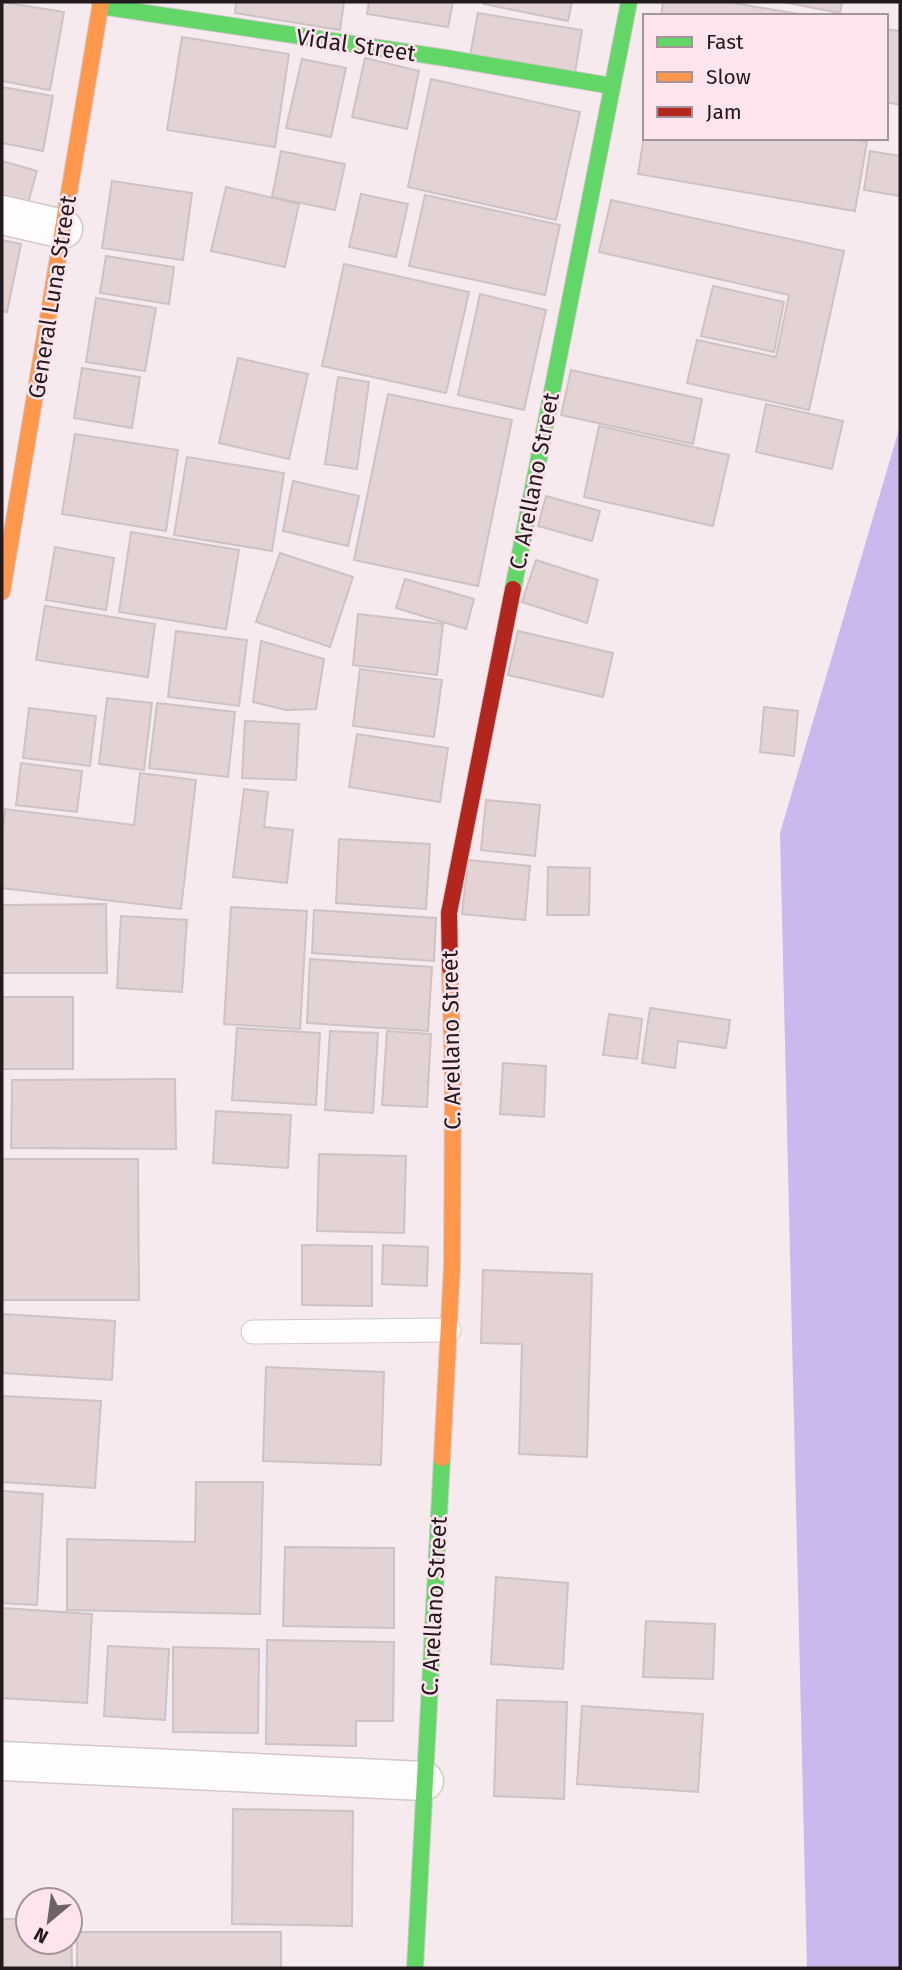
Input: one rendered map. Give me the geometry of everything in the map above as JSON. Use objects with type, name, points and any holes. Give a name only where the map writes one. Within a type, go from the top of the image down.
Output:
[{"type":"main road","name":"C. Arellano Street","points":[[415,1968],[452,1266],[450,914],[629,2]]},
{"type":"main road","name":"Vidal Street","points":[[100,4],[612,86]]},
{"type":"main road","name":"General Luna Street","points":[[2,592],[100,4]]},
{"type":"street","points":[[2,215],[63,229]]},
{"type":"street","points":[[2,1761],[424,1781]]},
{"type":"lane","points":[[253,1332],[449,1330]]},
{"type":"shaded area","points":[[900,426],[900,1968],[807,1968],[780,833]]},
{"type":"building","points":[[2,2],[64,12],[50,90],[2,81]]},
{"type":"building","points":[[236,2],[344,2],[340,30],[235,13]]},
{"type":"building","points":[[369,2],[453,2],[448,27],[367,14]]},
{"type":"building","points":[[572,2],[568,21],[484,4]]},
{"type":"building","points":[[663,2],[728,2],[798,14],[661,14]]},
{"type":"building","points":[[783,2],[842,2],[840,13]]},
{"type":"building","points":[[478,13],[582,30],[575,73],[470,56]]},
{"type":"building","points":[[888,29],[900,31],[900,105],[888,102]]},
{"type":"building","points":[[182,37],[289,54],[275,147],[167,130]]},
{"type":"building","points":[[365,58],[419,71],[407,129],[352,117]]},
{"type":"building","points":[[302,59],[346,68],[331,137],[286,128]]},
{"type":"building","points":[[431,79],[580,112],[556,220],[408,187]]},
{"type":"building","points":[[2,87],[53,96],[43,151],[2,143]]},
{"type":"building","points":[[643,140],[867,142],[855,211],[638,174]]},
{"type":"building","points":[[281,151],[345,164],[335,210],[272,197]]},
{"type":"building","points":[[870,151],[900,156],[900,196],[864,190]]},
{"type":"building","points":[[2,161],[37,171],[24,217],[2,211]]},
{"type":"building","points":[[112,181],[192,193],[183,260],[102,248]]},
{"type":"building","points":[[226,187],[299,204],[285,267],[211,251]]},
{"type":"building","points":[[361,194],[408,204],[396,257],[349,247]]},
{"type":"building","points":[[425,195],[560,225],[545,295],[409,266]]},
{"type":"building","points":[[611,200],[844,251],[809,410],[687,383],[697,340],[776,357],[789,295],[599,252]]},
{"type":"building","points":[[2,240],[21,244],[7,312],[2,311]]},
{"type":"building","points":[[106,256],[174,267],[169,304],[100,293]]},
{"type":"building","points":[[344,264],[469,292],[446,393],[322,366]]},
{"type":"building","points":[[713,286],[784,302],[774,352],[701,336]]},
{"type":"building","points":[[480,294],[546,310],[524,410],[458,395]]},
{"type":"building","points":[[96,298],[156,308],[145,371],[86,362]]},
{"type":"building","points":[[238,358],[308,374],[289,459],[219,443]]},
{"type":"building","points":[[82,368],[140,377],[132,428],[74,418]]},
{"type":"building","points":[[571,370],[702,399],[693,444],[561,415]]},
{"type":"building","points":[[338,377],[369,382],[357,469],[325,464]]},
{"type":"building","points":[[388,394],[512,420],[478,586],[354,560]]},
{"type":"building","points":[[766,404],[843,421],[832,469],[756,452]]},
{"type":"building","points":[[599,426],[729,455],[713,526],[584,497]]},
{"type":"building","points":[[75,434],[178,450],[166,531],[62,514]]},
{"type":"building","points":[[187,457],[284,473],[272,551],[174,535]]},
{"type":"building","points":[[293,481],[359,496],[348,546],[283,531]]},
{"type":"building","points":[[546,496],[600,511],[592,541],[538,526]]},
{"type":"building","points":[[131,532],[239,550],[226,629],[119,612]]},
{"type":"building","points":[[55,547],[114,558],[106,610],[46,600]]},
{"type":"building","points":[[280,553],[353,577],[330,647],[256,622]]},
{"type":"building","points":[[536,560],[598,580],[587,623],[522,602]]},
{"type":"building","points":[[405,579],[474,599],[466,629],[396,608]]},
{"type":"building","points":[[45,606],[155,624],[148,677],[36,660]]},
{"type":"building","points":[[358,614],[443,624],[437,675],[353,665]]},
{"type":"building","points":[[176,631],[247,640],[239,706],[168,697]]},
{"type":"building","points":[[518,631],[613,653],[603,697],[508,675]]},
{"type":"building","points":[[261,641],[324,659],[316,709],[286,710],[253,702]]},
{"type":"building","points":[[360,669],[442,680],[434,737],[353,726]]},
{"type":"building","points":[[107,698],[152,703],[144,770],[99,764]]},
{"type":"building","points":[[157,703],[235,712],[228,777],[149,768]]},
{"type":"building","points":[[764,707],[798,711],[794,756],[760,752]]},
{"type":"building","points":[[29,708],[96,716],[90,766],[23,758]]},
{"type":"building","points":[[245,721],[299,724],[296,780],[242,778]]},
{"type":"building","points":[[357,734],[448,748],[440,802],[349,787]]},
{"type":"building","points":[[21,763],[82,771],[77,812],[16,805]]},
{"type":"building","points":[[140,773],[196,780],[181,909],[2,888],[5,809],[134,825]]},
{"type":"building","points":[[244,789],[268,792],[264,827],[293,830],[287,883],[233,877]]},
{"type":"building","points":[[486,800],[540,805],[535,856],[481,850]]},
{"type":"building","points":[[339,839],[430,844],[426,909],[336,903]]},
{"type":"building","points":[[468,860],[530,866],[525,920],[462,914]]},
{"type":"building","points":[[548,867],[590,868],[589,915],[547,915]]},
{"type":"building","points":[[106,904],[107,973],[2,973],[2,905]]},
{"type":"building","points":[[231,907],[307,911],[300,1029],[224,1024]]},
{"type":"building","points":[[314,910],[436,918],[434,961],[312,953]]},
{"type":"building","points":[[121,916],[187,920],[182,992],[117,988]]},
{"type":"building","points":[[310,959],[432,967],[428,1031],[307,1023]]},
{"type":"building","points":[[2,997],[73,997],[73,1069],[2,1069]]},
{"type":"building","points":[[650,1008],[730,1020],[726,1048],[678,1041],[675,1068],[642,1063]]},
{"type":"building","points":[[609,1014],[642,1019],[637,1059],[603,1055]]},
{"type":"building","points":[[237,1028],[320,1033],[316,1105],[232,1100]]},
{"type":"building","points":[[330,1031],[378,1033],[373,1113],[325,1110]]},
{"type":"building","points":[[387,1031],[431,1034],[427,1107],[382,1105]]},
{"type":"building","points":[[503,1063],[546,1066],[544,1117],[500,1114]]},
{"type":"building","points":[[175,1079],[176,1149],[11,1148],[12,1080]]},
{"type":"building","points":[[216,1111],[291,1115],[288,1168],[213,1163]]},
{"type":"building","points":[[319,1154],[406,1156],[404,1233],[317,1231]]},
{"type":"building","points":[[2,1159],[138,1159],[139,1300],[2,1300]]},
{"type":"building","points":[[302,1245],[372,1246],[372,1306],[302,1305]]},
{"type":"building","points":[[383,1245],[428,1247],[427,1286],[382,1284]]},
{"type":"building","points":[[483,1270],[592,1274],[587,1457],[519,1454],[522,1344],[481,1343]]},
{"type":"building","points":[[2,1314],[115,1321],[112,1380],[2,1373]]},
{"type":"building","points":[[266,1367],[384,1372],[381,1465],[263,1461]]},
{"type":"building","points":[[2,1396],[101,1401],[95,1488],[2,1482]]},
{"type":"building","points":[[196,1482],[263,1482],[260,1614],[67,1610],[67,1539],[195,1542]]},
{"type":"building","points":[[2,1491],[43,1494],[37,1605],[2,1603]]},
{"type":"building","points":[[285,1547],[394,1548],[394,1628],[283,1626]]},
{"type":"building","points":[[496,1577],[568,1583],[563,1669],[491,1664]]},
{"type":"building","points":[[2,1608],[92,1614],[87,1703],[2,1698]]},
{"type":"building","points":[[646,1621],[715,1624],[713,1679],[643,1677]]},
{"type":"building","points":[[267,1640],[394,1642],[393,1721],[356,1721],[356,1746],[266,1744]]},
{"type":"building","points":[[108,1646],[169,1649],[165,1720],[104,1716]]},
{"type":"building","points":[[173,1647],[259,1649],[258,1733],[173,1732]]},
{"type":"building","points":[[497,1700],[567,1702],[564,1799],[494,1796]]},
{"type":"building","points":[[582,1706],[703,1714],[698,1792],[577,1784]]},
{"type":"building","points":[[233,1809],[353,1811],[352,1926],[232,1924]]},
{"type":"building","points":[[2,1919],[14,1919],[14,1956],[72,1956],[72,1968],[2,1968]]},
{"type":"building","points":[[84,1932],[281,1932],[281,1968],[77,1968],[77,1956],[84,1956]]},
{"type":"traffic: fast","points":[[513,589],[629,2]]},
{"type":"traffic: fast","points":[[100,6],[612,86]]},
{"type":"traffic: fast","points":[[415,1968],[442,1458]]},
{"type":"traffic: slow","points":[[2,592],[101,2]]},
{"type":"traffic: slow","points":[[442,1458],[452,1266],[453,1078],[450,968]]},
{"type":"traffic: jam","points":[[450,968],[449,913],[513,589]]}]
